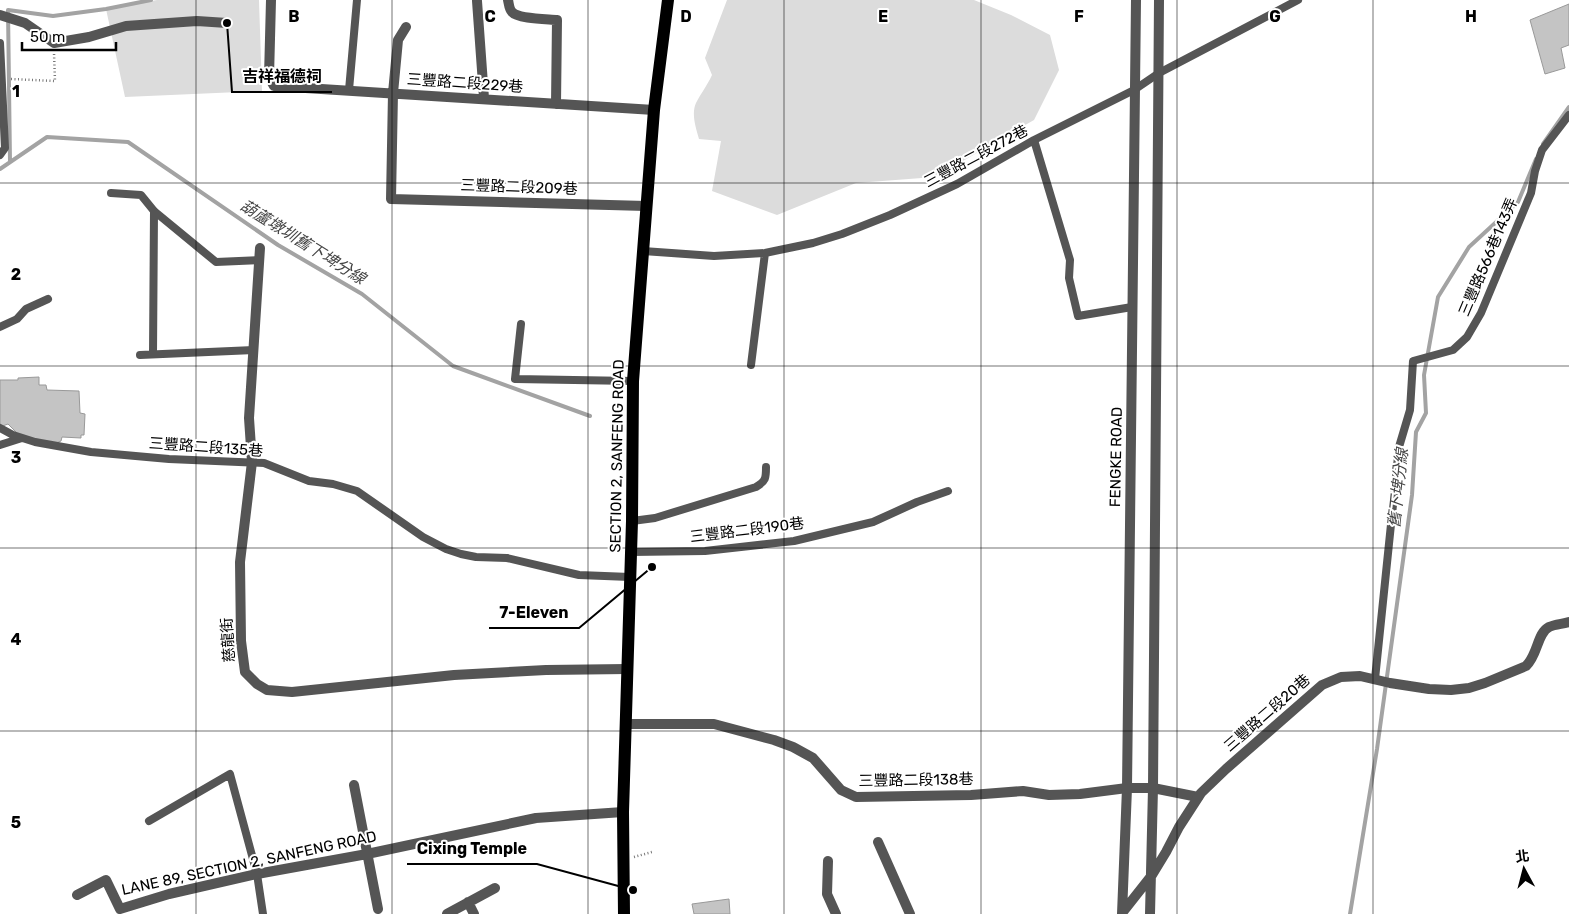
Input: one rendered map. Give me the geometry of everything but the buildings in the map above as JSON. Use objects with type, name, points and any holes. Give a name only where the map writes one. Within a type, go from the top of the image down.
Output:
[{"type":"main road","name":"SECTION 2, SANFENG ROAD","points":[[624,914],[623,812],[632,521],[633,381],[654,110],[668,0]]},
{"type":"street","name":"三豐路二段229巷","points":[[271,0],[269,77],[274,86],[654,110]]},
{"type":"street","points":[[508,0],[512,13],[518,16],[557,20],[556,104]]},
{"type":"street","name":"FENGKE ROAD","points":[[1122,914],[1127,788],[1136,0]]},
{"type":"street","points":[[1150,914],[1153,788],[1159,0]]},
{"type":"street","points":[[477,1],[484,98]]},
{"type":"street","points":[[0,15],[25,23],[54,43],[89,37],[126,26],[197,21],[227,23]]},
{"type":"street","points":[[393,93],[398,40],[406,27]]},
{"type":"street","name":"三豐路二段209巷","points":[[393,93],[391,198],[646,206]]},
{"type":"street","name":"慈龍街","points":[[260,248],[249,418],[252,462],[240,562],[241,641],[245,672],[257,684],[267,690],[292,692],[454,675],[546,670],[627,669]]},
{"type":"street","name":"三豐路二段20巷","points":[[1122,914],[1152,875],[1198,798],[1226,769],[1322,685],[1341,676],[1360,676],[1429,689],[1452,690],[1469,688],[1526,666],[1532,660],[1548,627],[1569,622]]},
{"type":"street","name":"三豐路二段138巷","points":[[626,724],[714,724],[774,740],[793,747],[813,758],[841,790],[856,797],[971,795],[1023,791],[1049,795],[1080,794],[1127,788],[1153,788],[1198,798]]},
{"type":"street","points":[[354,785],[378,909]]},
{"type":"street","name":"LANE 89, SECTION 2, SANFENG ROAD","points":[[77,896],[106,880],[120,909],[169,894],[257,874],[367,854],[536,818],[623,812]]},
{"type":"street","points":[[878,842],[910,914]]},
{"type":"street","points":[[828,861],[828,894],[836,914]]},
{"type":"street","points":[[448,914],[495,888]]},
{"type":"street","points":[[468,902],[474,914]]},
{"type":"lane","points":[[349,90],[357,0]]},
{"type":"lane","name":"三豐路二段272巷","points":[[643,251],[714,256],[765,253],[813,243],[842,234],[890,215],[957,184],[1034,140],[1134,90],[1159,73],[1298,0]]},
{"type":"lane","points":[[0,43],[5,148],[0,155]]},
{"type":"lane","name":"三豐路566巷143弄","points":[[1375,679],[1399,447],[1410,410],[1413,361],[1453,350],[1467,337],[1481,313],[1531,193],[1535,171],[1542,150],[1569,115]]},
{"type":"lane","points":[[1034,140],[1070,260],[1069,278],[1078,316],[1132,307]]},
{"type":"lane","points":[[111,193],[141,195],[154,211],[216,262],[259,260]]},
{"type":"lane","points":[[153,354],[154,211]]},
{"type":"lane","points":[[751,365],[765,253]]},
{"type":"lane","points":[[0,328],[17,319],[26,309],[48,298]]},
{"type":"lane","points":[[521,324],[515,379],[633,381]]},
{"type":"lane","points":[[140,354],[254,350]]},
{"type":"lane","name":"三豐路二段135巷","points":[[0,428],[22,438],[48,445],[91,452],[169,459],[264,463],[309,481],[333,484],[357,491],[423,537],[446,549],[461,554],[476,558],[507,558],[579,575],[630,577]]},
{"type":"lane","points":[[0,445],[22,438]]},
{"type":"lane","points":[[632,521],[655,518],[756,487],[764,482],[766,467]]},
{"type":"lane","name":"三豐路二段190巷","points":[[631,552],[705,551],[794,541],[873,522],[917,502],[948,491]]},
{"type":"lane","points":[[149,821],[230,774],[257,874],[263,914]]},
{"type":"path","points":[[2,78],[55,81],[54,43]]},
{"type":"path","points":[[623,861],[652,852]]},
{"type":"shaded area","points":[[157,0],[259,0],[262,91],[125,97],[106,9]]},
{"type":"shaded area","points":[[727,0],[974,0],[1011,15],[1050,35],[1059,70],[1034,120],[935,177],[856,183],[777,215],[712,191],[721,141],[699,139],[695,126],[695,107],[712,75],[705,58]]},
{"type":"waterway","points":[[10,162],[8,10],[53,16],[106,9],[151,0]]},
{"type":"waterway","name":"舊下埤分線","points":[[1543,144],[1569,107]]},
{"type":"waterway","name":"葫蘆墩圳舊下埤分線","points":[[0,169],[47,137],[128,142],[278,245],[362,294],[453,366],[590,416]]},
{"type":"waterway","name":"舊下埤分線","points":[[1350,914],[1377,749],[1412,495],[1416,432],[1426,413],[1424,375],[1438,297],[1469,247],[1518,202],[1536,159]]},
{"type":"place","name":"吉祥福德祠","points":[[227,23]]},
{"type":"place","name":"7-Eleven","points":[[652,567]]},
{"type":"place","name":"Cixing Temple","points":[[633,890]]}]
